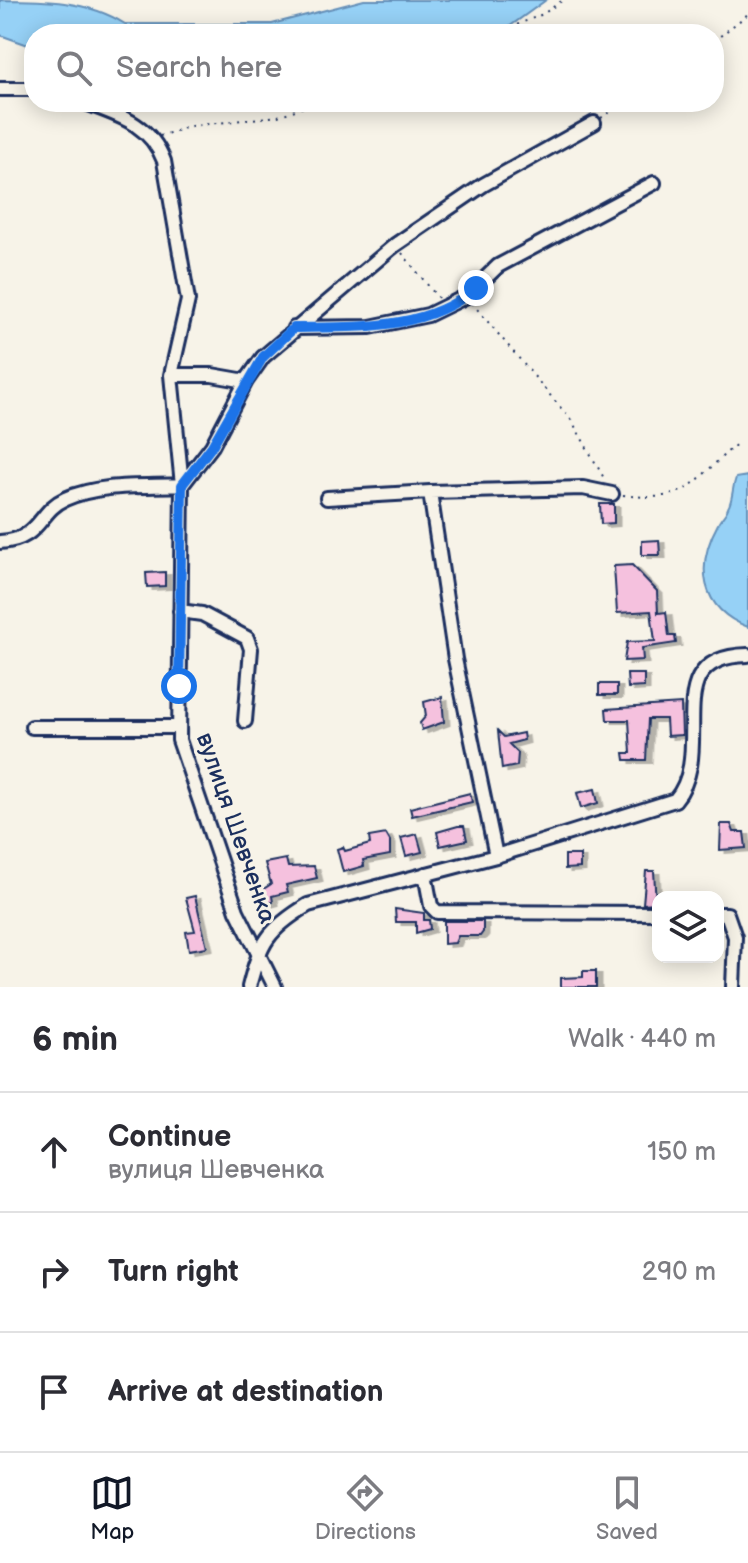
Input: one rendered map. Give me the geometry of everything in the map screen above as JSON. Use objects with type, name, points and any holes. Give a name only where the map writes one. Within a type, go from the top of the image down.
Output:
[{"type":"street","points":[[0,89],[24,89]]},
{"type":"street","points":[[109,112],[129,120],[157,142]]},
{"type":"street","points":[[0,542],[24,536],[40,525],[57,503],[81,493],[182,485],[212,446],[246,381],[263,357],[294,328],[395,245],[483,185],[594,123]]},
{"type":"street","name":"вулиця Шевченка","points":[[157,142],[164,161],[188,300],[171,375],[182,485],[177,727],[182,756],[237,911],[258,952],[281,922],[308,905],[496,856],[663,807],[675,800],[690,775],[692,702],[697,678],[715,660],[748,655]]},
{"type":"street","points":[[294,328],[370,327],[404,321],[446,308],[467,296],[498,266],[654,183]]},
{"type":"street","points":[[171,375],[212,375],[246,381]]},
{"type":"street","points":[[327,498],[583,488],[612,494]]},
{"type":"street","points":[[430,492],[455,659],[496,856]]},
{"type":"street","points":[[180,611],[202,614],[247,638],[251,649],[245,721]]},
{"type":"street","points":[[32,727],[177,727]]},
{"type":"street","points":[[425,874],[431,906],[437,912],[652,913]]},
{"type":"street","points":[[724,914],[727,914],[735,937],[733,987]]},
{"type":"street","points":[[249,987],[258,952]]},
{"type":"street","points":[[258,952],[275,987]]},
{"type":"path","points":[[519,24],[543,14],[563,0]]},
{"type":"path","points":[[724,33],[748,14]]},
{"type":"path","points":[[157,142],[162,133],[289,112]]},
{"type":"path","points":[[594,123],[611,112]]},
{"type":"path","points":[[395,245],[446,308]]},
{"type":"path","points":[[467,296],[572,421],[612,494],[653,499],[695,486],[711,465],[738,443]]},
{"type":"water","points":[[0,0],[48,1],[80,6],[125,24],[24,24],[24,43],[0,35]]},
{"type":"water","points":[[364,0],[546,0],[513,24],[272,24]]},
{"type":"water","points":[[748,476],[748,627],[732,619],[711,598],[705,570],[711,540],[730,505],[736,478]]},
{"type":"building","points":[[600,504],[614,504],[614,523],[601,524]]},
{"type":"building","points":[[659,540],[660,555],[642,555],[642,541]]},
{"type":"building","points":[[632,565],[657,591],[658,613],[666,612],[669,636],[675,636],[676,643],[642,648],[643,660],[624,661],[627,642],[655,641],[651,611],[617,613],[614,566]]},
{"type":"building","points":[[165,572],[165,586],[147,587],[146,573]]},
{"type":"building","points":[[627,674],[644,674],[644,687],[628,688]]},
{"type":"building","points":[[599,684],[617,684],[617,695],[599,695]]},
{"type":"building","points":[[442,697],[444,722],[422,730],[420,723],[426,716],[424,702]]},
{"type":"building","points":[[681,704],[682,735],[667,736],[666,719],[648,719],[646,760],[625,760],[624,753],[631,753],[629,720],[607,720],[606,709]]},
{"type":"building","points":[[498,731],[504,737],[523,733],[524,740],[509,744],[518,753],[517,766],[502,769]]},
{"type":"building","points":[[595,789],[598,803],[581,808],[577,793]]},
{"type":"building","points":[[470,793],[472,802],[412,816],[410,808]]},
{"type":"building","points":[[721,824],[731,824],[734,832],[744,832],[746,848],[720,850]]},
{"type":"building","points":[[464,826],[467,840],[440,846],[437,832]]},
{"type":"building","points":[[386,834],[390,841],[390,855],[363,860],[364,866],[343,872],[337,849],[343,847],[345,851],[370,844],[369,837]]},
{"type":"building","points":[[417,834],[422,852],[406,856],[401,838]]},
{"type":"building","points":[[565,855],[580,855],[580,868],[565,869]]},
{"type":"building","points":[[286,859],[288,867],[314,866],[317,878],[286,885],[288,892],[272,896],[273,902],[266,904],[262,890],[271,884],[265,863]]},
{"type":"building","points":[[646,871],[654,871],[655,891],[652,891],[652,903],[643,904]]},
{"type":"building","points":[[195,896],[207,947],[189,950],[186,932],[195,931],[186,898]]},
{"type":"building","points":[[395,909],[424,913],[424,920],[429,920],[430,929],[416,933],[416,922],[396,922]]},
{"type":"building","points":[[444,921],[483,921],[483,932],[480,936],[458,936],[455,943],[444,944]]},
{"type":"building","points":[[583,971],[596,971],[596,987],[561,987],[561,978],[583,977]]},
{"type":"route","points":[[179,686],[182,485],[212,446],[246,381],[263,357],[294,328],[370,327],[404,321],[446,308],[476,288]]}]
